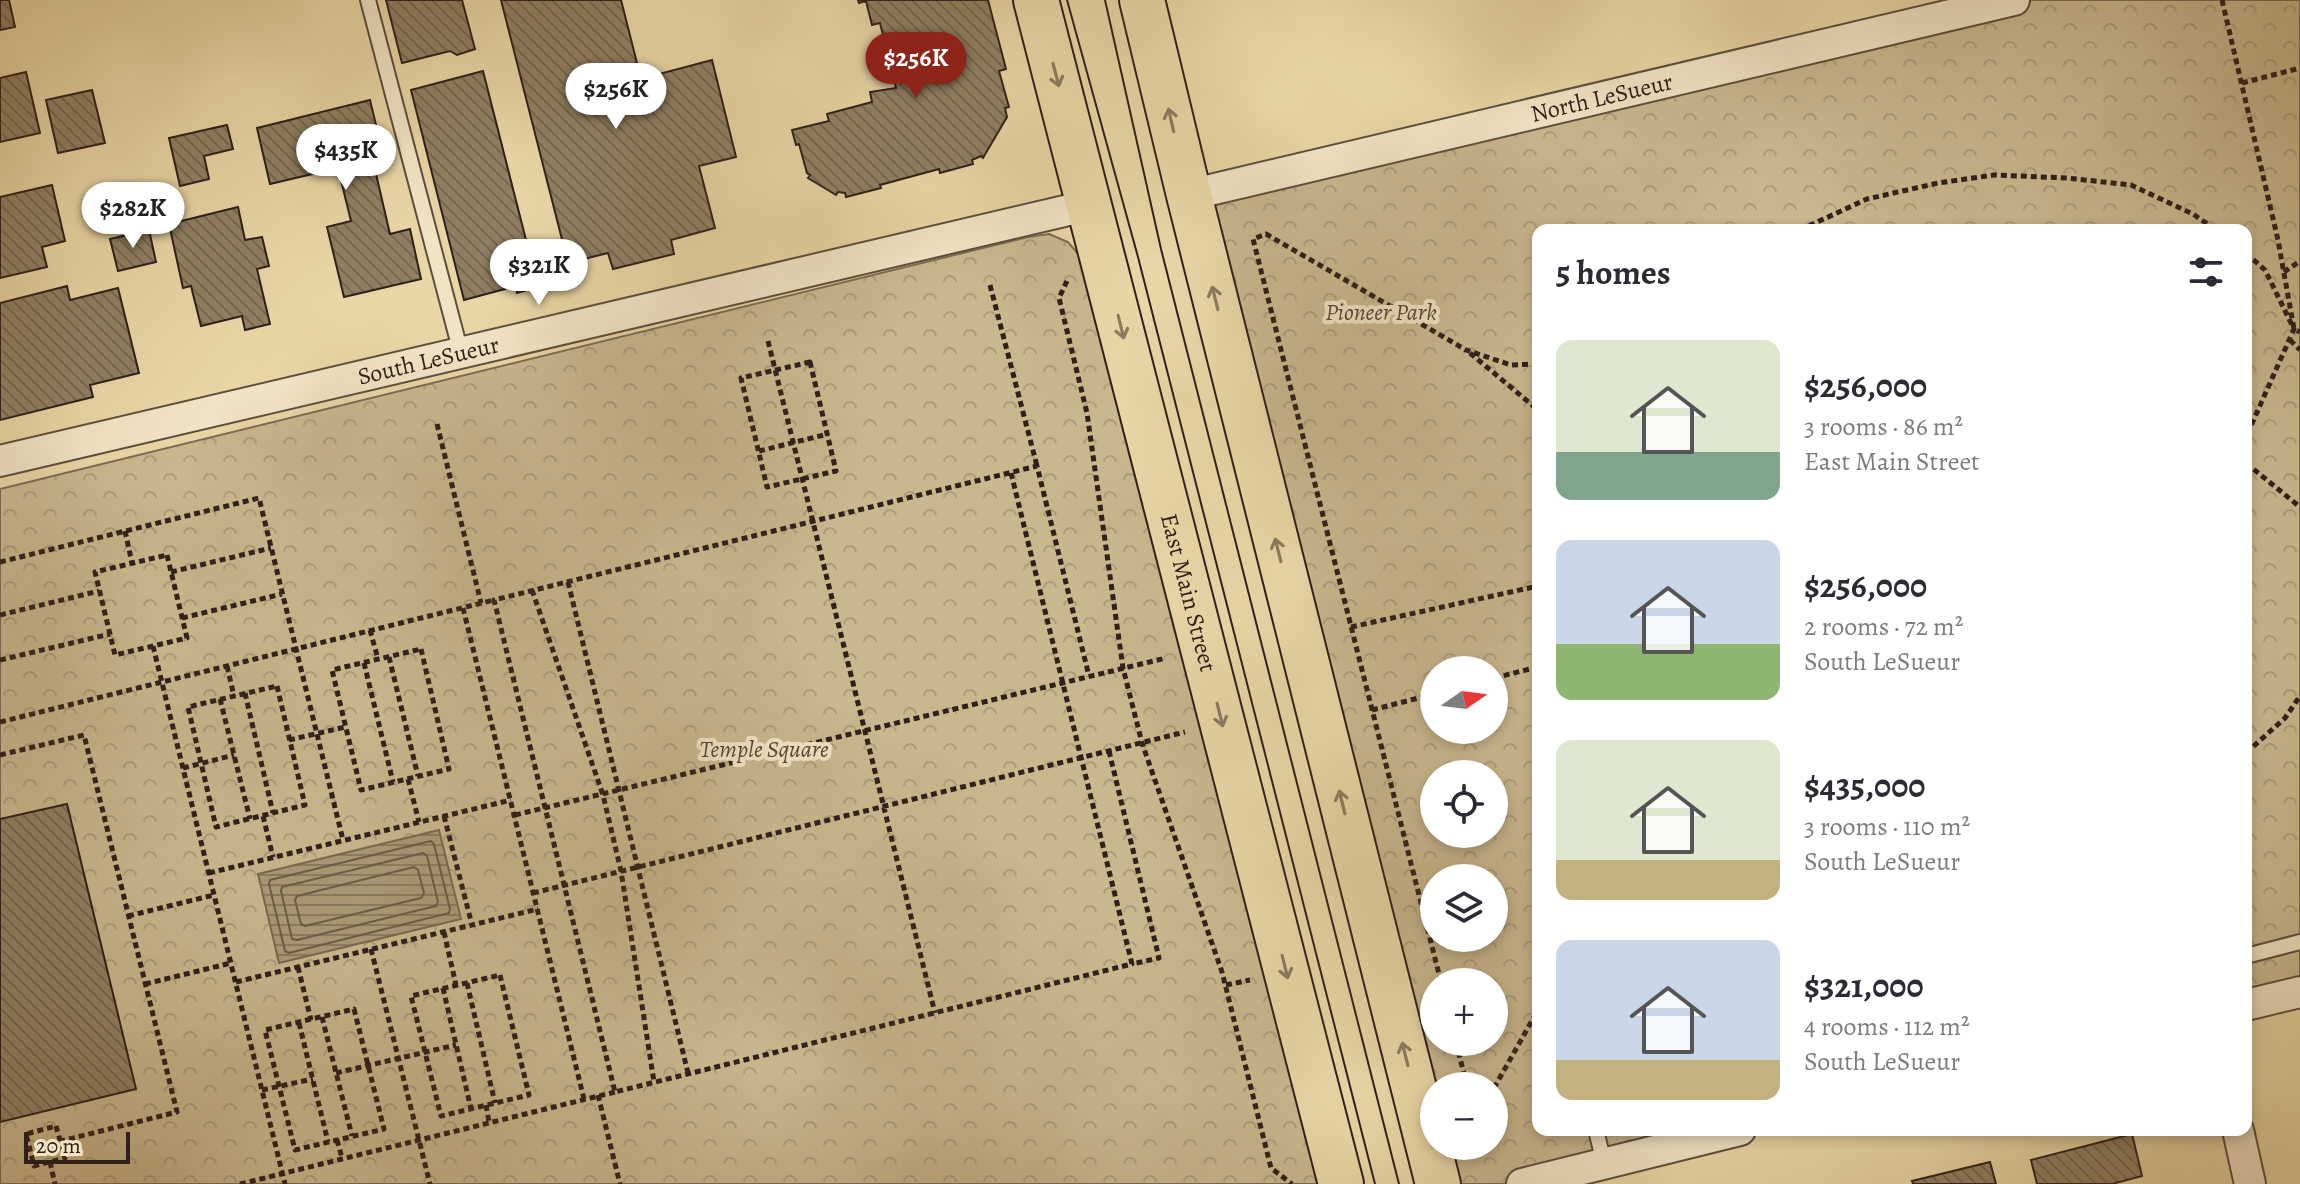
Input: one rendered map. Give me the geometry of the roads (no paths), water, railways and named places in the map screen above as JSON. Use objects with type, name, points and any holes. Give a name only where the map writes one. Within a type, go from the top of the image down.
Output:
[{"type":"main road","name":"East Main Street","points":[[1036,0],[1341,1184]]},
{"type":"main road","points":[[1142,0],[1438,1184]]},
{"type":"street","name":"North LeSueur","points":[[1189,195],[2014,0]]},
{"type":"street","name":"South LeSueur","points":[[0,461],[1090,205]]},
{"type":"street","points":[[2252,1004],[2300,992]]},
{"type":"street","points":[[1522,1184],[1715,1136]]},
{"type":"street","points":[[2239,1136],[2250,1184]]},
{"type":"lane","points":[[368,0],[461,353]]},
{"type":"lane","points":[[2252,954],[2300,942]]},
{"type":"lane","points":[[1597,1136],[1604,1163]]},
{"type":"water","points":[[439,830],[461,919],[279,963],[258,874]]},
{"type":"tram line","points":[[1067,0],[1138,257],[1375,1184]]},
{"type":"tram line","points":[[1105,0],[1161,249],[1399,1184]]},
{"type":"park label","name":"Pioneer Park","points":[[1381,312]]},
{"type":"park label","name":"Temple Square","points":[[764,749]]}]
